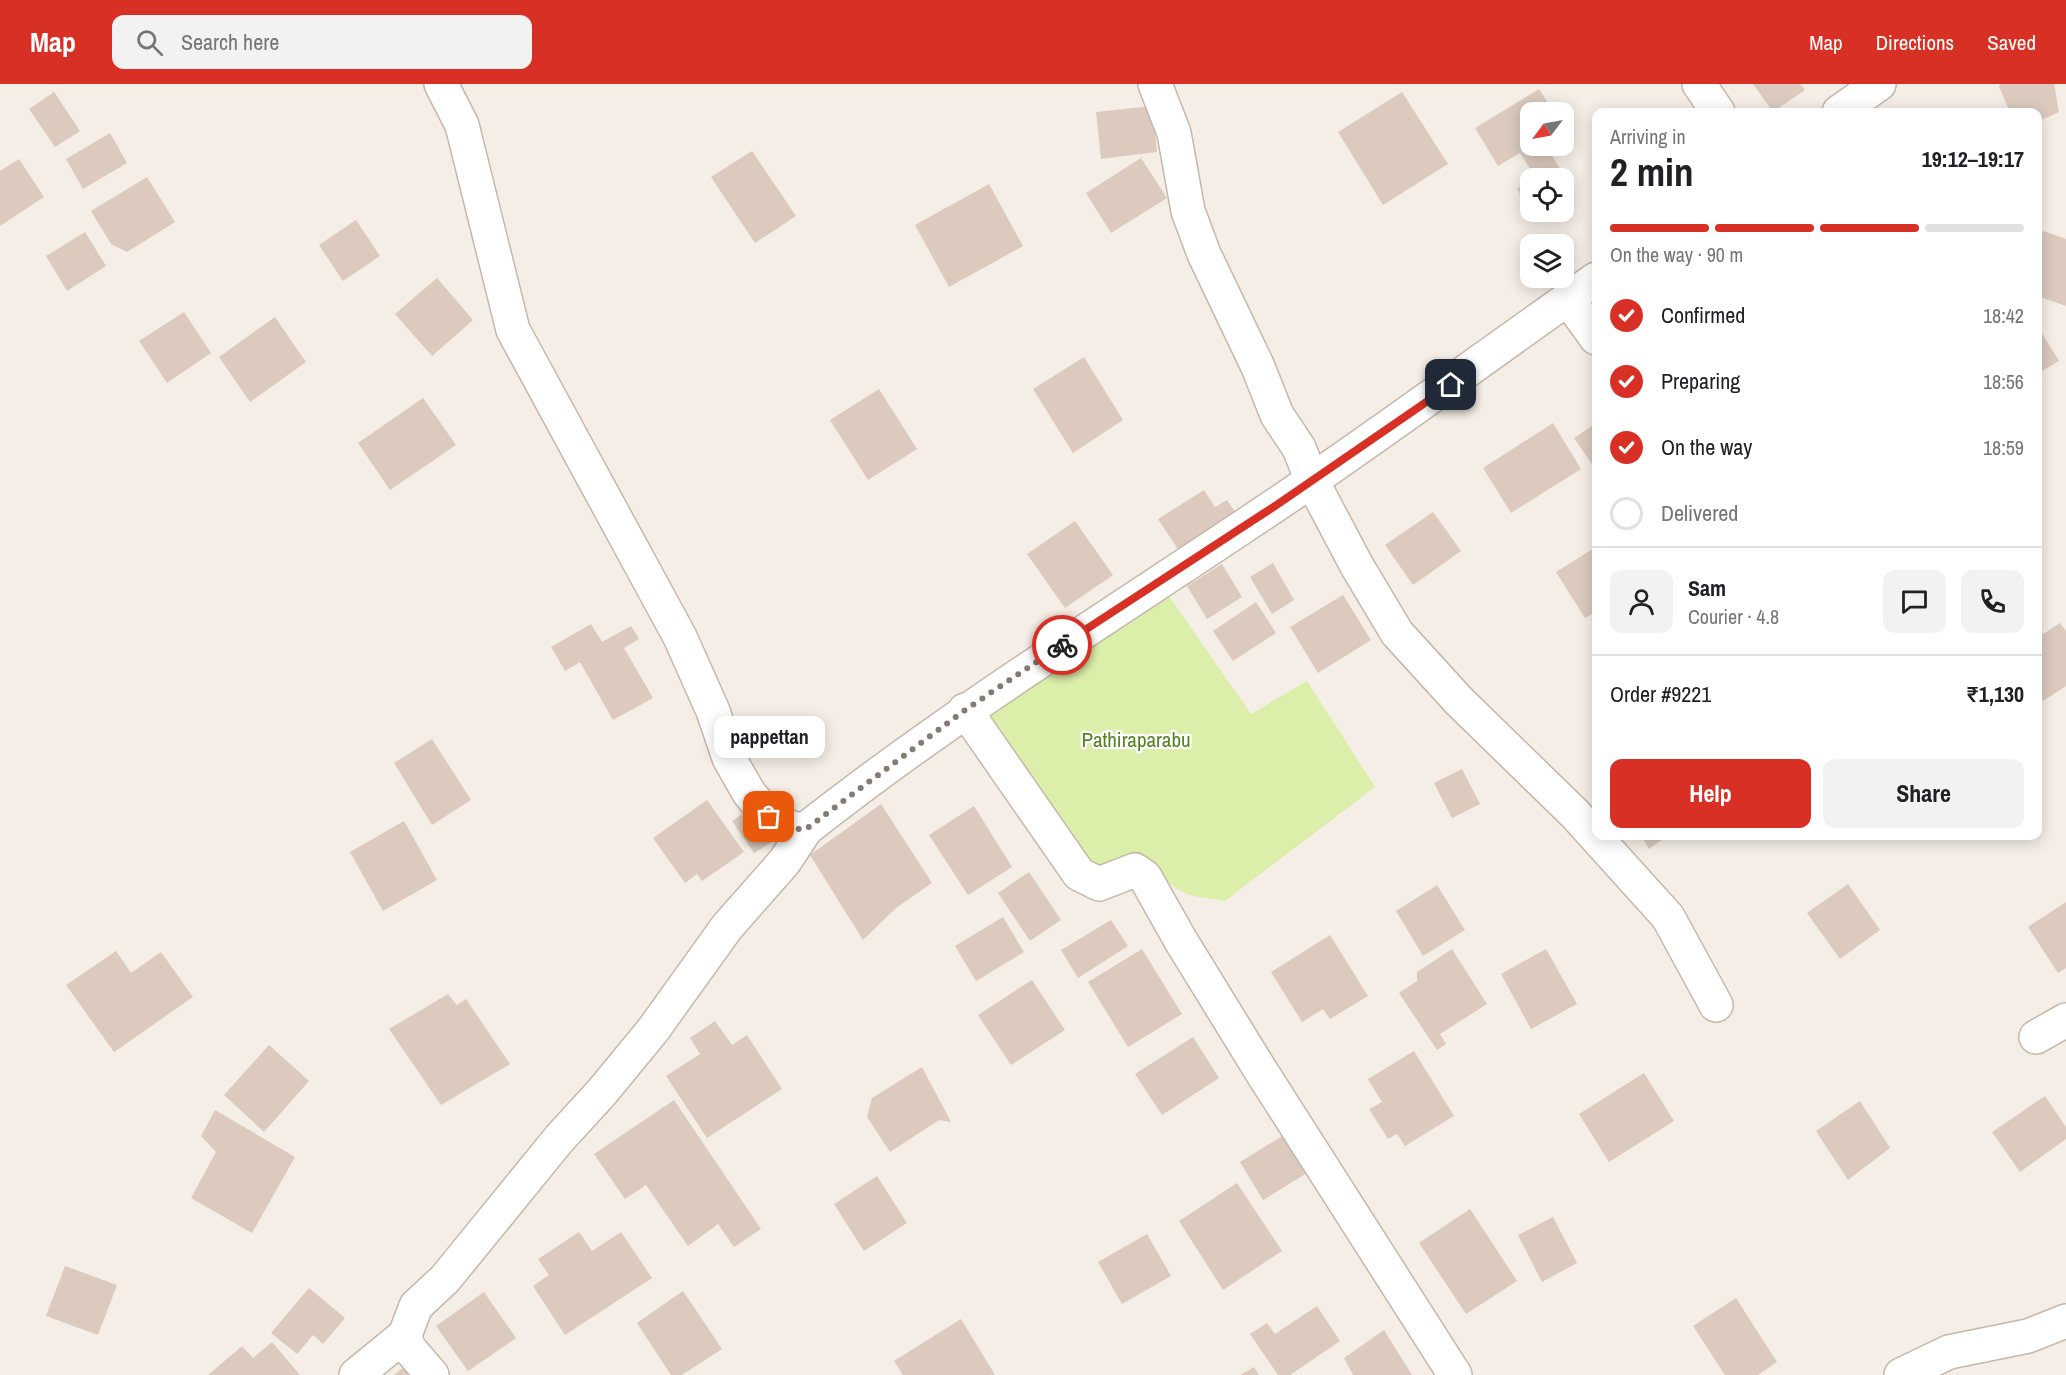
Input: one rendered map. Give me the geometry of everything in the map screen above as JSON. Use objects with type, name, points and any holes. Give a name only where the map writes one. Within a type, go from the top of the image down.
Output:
[{"type":"street","points":[[441,84],[462,125],[513,330],[680,637],[712,711],[729,758],[749,793],[769,817],[794,829],[806,829]]},
{"type":"street","points":[[1155,84],[1174,133],[1188,211],[1204,254],[1258,367],[1277,416],[1299,448],[1312,481],[1357,566],[1397,633],[1459,701],[1592,832]]},
{"type":"street","points":[[1699,84],[1715,108]]},
{"type":"street","points":[[1845,108],[1879,84]]},
{"type":"street","points":[[356,1375],[405,1335],[416,1306],[445,1279],[559,1139],[631,1057],[727,927],[785,861],[806,829],[965,710],[1312,481],[1451,385],[1592,282]]},
{"type":"street","points":[[1569,298],[1592,332]]},
{"type":"street","points":[[965,710],[1079,874],[1099,884],[1135,870],[1145,877],[1236,1031],[1455,1375]]},
{"type":"street","points":[[1599,840],[1668,917],[1716,1005]]},
{"type":"street","points":[[2036,1037],[2066,1020]]},
{"type":"street","points":[[1901,1375],[1949,1352],[2028,1336],[2066,1321]]},
{"type":"street","points":[[405,1335],[408,1347],[432,1375]]},
{"type":"green space","name":"Pathiraparabu","points":[[1164,589],[1251,714],[1307,681],[1375,787],[1225,901],[1193,896],[1183,892],[1165,879],[1138,852],[1098,872],[987,724],[986,710]]},
{"type":"building","points":[[1753,84],[1800,84],[1805,90],[1779,108],[1770,108]]},
{"type":"building","points":[[2001,84],[2054,84],[2059,112],[2042,120],[2042,108],[2008,108],[1999,87]]},
{"type":"building","points":[[1539,89],[1547,102],[1520,102],[1520,153],[1498,166],[1475,128]]},
{"type":"building","points":[[54,92],[80,131],[55,147],[29,109]]},
{"type":"building","points":[[1402,92],[1448,164],[1383,205],[1338,132]]},
{"type":"building","points":[[1152,106],[1157,152],[1101,159],[1096,112]]},
{"type":"building","points":[[110,133],[127,163],[83,189],[66,159]]},
{"type":"building","points":[[752,151],[796,216],[755,243],[711,177]]},
{"type":"building","points":[[1522,156],[1552,156],[1560,168],[1530,168]]},
{"type":"building","points":[[1141,158],[1167,198],[1111,233],[1086,193]]},
{"type":"building","points":[[19,159],[44,197],[0,226],[0,171]]},
{"type":"building","points":[[147,177],[175,222],[127,252],[111,244],[91,211]]},
{"type":"building","points":[[989,184],[1023,246],[949,287],[915,225]]},
{"type":"building","points":[[356,220],[380,256],[343,281],[319,245]]},
{"type":"building","points":[[2043,231],[2066,239],[2066,306],[2042,298]]},
{"type":"building","points":[[85,232],[106,266],[67,291],[46,256]]},
{"type":"building","points":[[437,278],[473,320],[432,356],[395,314]]},
{"type":"building","points":[[184,312],[211,353],[167,383],[139,341]]},
{"type":"building","points":[[275,317],[306,362],[250,402],[219,357]]},
{"type":"building","points":[[2042,333],[2059,361],[2042,371]]},
{"type":"building","points":[[1084,357],[1123,420],[1073,453],[1033,389]]},
{"type":"building","points":[[879,389],[917,449],[868,480],[830,420]]},
{"type":"building","points":[[423,398],[456,445],[390,490],[358,443]]},
{"type":"building","points":[[1553,423],[1581,469],[1511,513],[1483,468]]},
{"type":"building","points":[[1592,426],[1592,464],[1574,438]]},
{"type":"building","points":[[1204,490],[1215,507],[1227,500],[1238,516],[1181,554],[1158,519]]},
{"type":"building","points":[[1433,512],[1461,551],[1413,585],[1385,545]]},
{"type":"building","points":[[1075,521],[1113,575],[1065,608],[1027,554]]},
{"type":"building","points":[[1592,550],[1592,614],[1585,618],[1556,572]]},
{"type":"building","points":[[1273,563],[1294,600],[1272,614],[1250,577]]},
{"type":"building","points":[[1222,564],[1242,597],[1207,619],[1187,586]]},
{"type":"building","points":[[1343,595],[1371,640],[1318,673],[1290,627]]},
{"type":"building","points":[[1256,602],[1276,633],[1233,661],[1213,631]]},
{"type":"building","points":[[2060,623],[2066,631],[2066,686],[2043,701],[2042,699],[2042,635]]},
{"type":"building","points":[[591,624],[602,642],[631,626],[639,639],[624,648],[653,698],[613,720],[580,662],[565,671],[551,647]]},
{"type":"building","points":[[432,739],[471,800],[432,825],[394,763]]},
{"type":"building","points":[[1462,769],[1480,804],[1452,818],[1434,783]]},
{"type":"building","points":[[707,800],[744,852],[702,881],[697,874],[685,883],[653,838]]},
{"type":"building","points":[[881,804],[932,883],[896,908],[863,940],[810,855]]},
{"type":"building","points":[[974,806],[1012,867],[968,895],[929,835]]},
{"type":"building","points":[[751,808],[773,841],[754,853],[732,821]]},
{"type":"building","points":[[404,821],[437,880],[383,911],[350,852]]},
{"type":"building","points":[[1643,840],[1661,840],[1649,849]]},
{"type":"building","points":[[1029,872],[1061,920],[1030,941],[998,893]]},
{"type":"building","points":[[1848,884],[1880,930],[1840,959],[1807,913]]},
{"type":"building","points":[[1437,885],[1465,930],[1423,956],[1396,911]]},
{"type":"building","points":[[2066,902],[2066,968],[2058,973],[2028,927]]},
{"type":"building","points":[[1003,917],[1024,952],[976,981],[955,946]]},
{"type":"building","points":[[1111,920],[1128,946],[1078,978],[1061,950]]},
{"type":"building","points":[[1330,935],[1368,996],[1330,1019],[1323,1009],[1302,1022],[1271,972]]},
{"type":"building","points":[[1142,949],[1182,1014],[1128,1047],[1088,982]]},
{"type":"building","points":[[1452,949],[1487,1004],[1440,1034],[1446,1044],[1437,1050],[1399,993],[1417,981],[1417,972]]},
{"type":"building","points":[[1546,949],[1577,1004],[1531,1029],[1501,974]]},
{"type":"building","points":[[116,951],[131,973],[161,952],[193,997],[114,1052],[66,985]]},
{"type":"building","points":[[1032,980],[1065,1030],[1011,1065],[978,1015]]},
{"type":"building","points":[[448,994],[457,1005],[466,999],[510,1064],[441,1105],[389,1029]]},
{"type":"building","points":[[715,1021],[732,1045],[747,1035],[782,1089],[707,1138],[666,1076],[700,1054],[690,1038]]},
{"type":"building","points":[[1193,1037],[1219,1078],[1162,1115],[1135,1074]]},
{"type":"building","points":[[269,1045],[309,1081],[264,1132],[224,1095]]},
{"type":"building","points":[[1414,1051],[1454,1116],[1405,1146],[1397,1134],[1388,1139],[1369,1109],[1382,1102],[1368,1079]]},
{"type":"building","points":[[922,1067],[951,1122],[939,1120],[890,1152],[867,1117],[872,1098]]},
{"type":"building","points":[[1644,1073],[1674,1121],[1609,1162],[1579,1114]]},
{"type":"building","points":[[2045,1096],[2066,1127],[2066,1139],[2020,1172],[1992,1132]]},
{"type":"building","points":[[674,1100],[761,1229],[734,1247],[718,1224],[688,1246],[646,1185],[625,1199],[594,1154]]},
{"type":"building","points":[[1860,1101],[1890,1148],[1848,1180],[1816,1131]]},
{"type":"building","points":[[215,1110],[295,1157],[252,1233],[191,1198],[216,1152],[201,1136]]},
{"type":"building","points":[[1284,1135],[1307,1173],[1263,1200],[1240,1162]]},
{"type":"building","points":[[877,1176],[907,1223],[864,1251],[834,1204]]},
{"type":"building","points":[[1237,1183],[1282,1251],[1223,1290],[1179,1221]]},
{"type":"building","points":[[1470,1209],[1517,1281],[1466,1314],[1419,1243]]},
{"type":"building","points":[[1553,1217],[1577,1263],[1542,1282],[1518,1235]]},
{"type":"building","points":[[579,1232],[592,1251],[621,1232],[652,1278],[565,1335],[533,1286],[549,1275],[538,1259]]},
{"type":"building","points":[[1147,1234],[1171,1276],[1122,1304],[1098,1262]]},
{"type":"building","points":[[65,1266],[117,1285],[98,1335],[46,1316]]},
{"type":"building","points":[[309,1288],[345,1318],[323,1344],[313,1335],[297,1354],[271,1333]]},
{"type":"building","points":[[683,1291],[722,1349],[682,1375],[671,1375],[637,1323]]},
{"type":"building","points":[[484,1292],[516,1338],[468,1371],[436,1326]]},
{"type":"building","points":[[1736,1298],[1777,1362],[1758,1375],[1725,1375],[1693,1326]]},
{"type":"building","points":[[1317,1306],[1340,1341],[1290,1375],[1278,1375],[1250,1334],[1267,1323],[1275,1334]]},
{"type":"building","points":[[961,1319],[995,1375],[903,1375],[894,1361]]},
{"type":"building","points":[[1384,1330],[1412,1375],[1353,1375],[1344,1358]]},
{"type":"building","points":[[272,1342],[300,1375],[208,1375],[242,1346],[253,1358]]},
{"type":"building","points":[[404,1367],[409,1375],[394,1375]]},
{"type":"building","points":[[1254,1367],[1259,1375],[1240,1375]]},
{"type":"way so far","points":[[769,817],[784,826],[806,829],[965,710],[1062,645]]},
{"type":"place","name":"pappettan","points":[[769,817]]},
{"type":"route","points":[[1062,645],[1278,504],[1451,385]]}]
